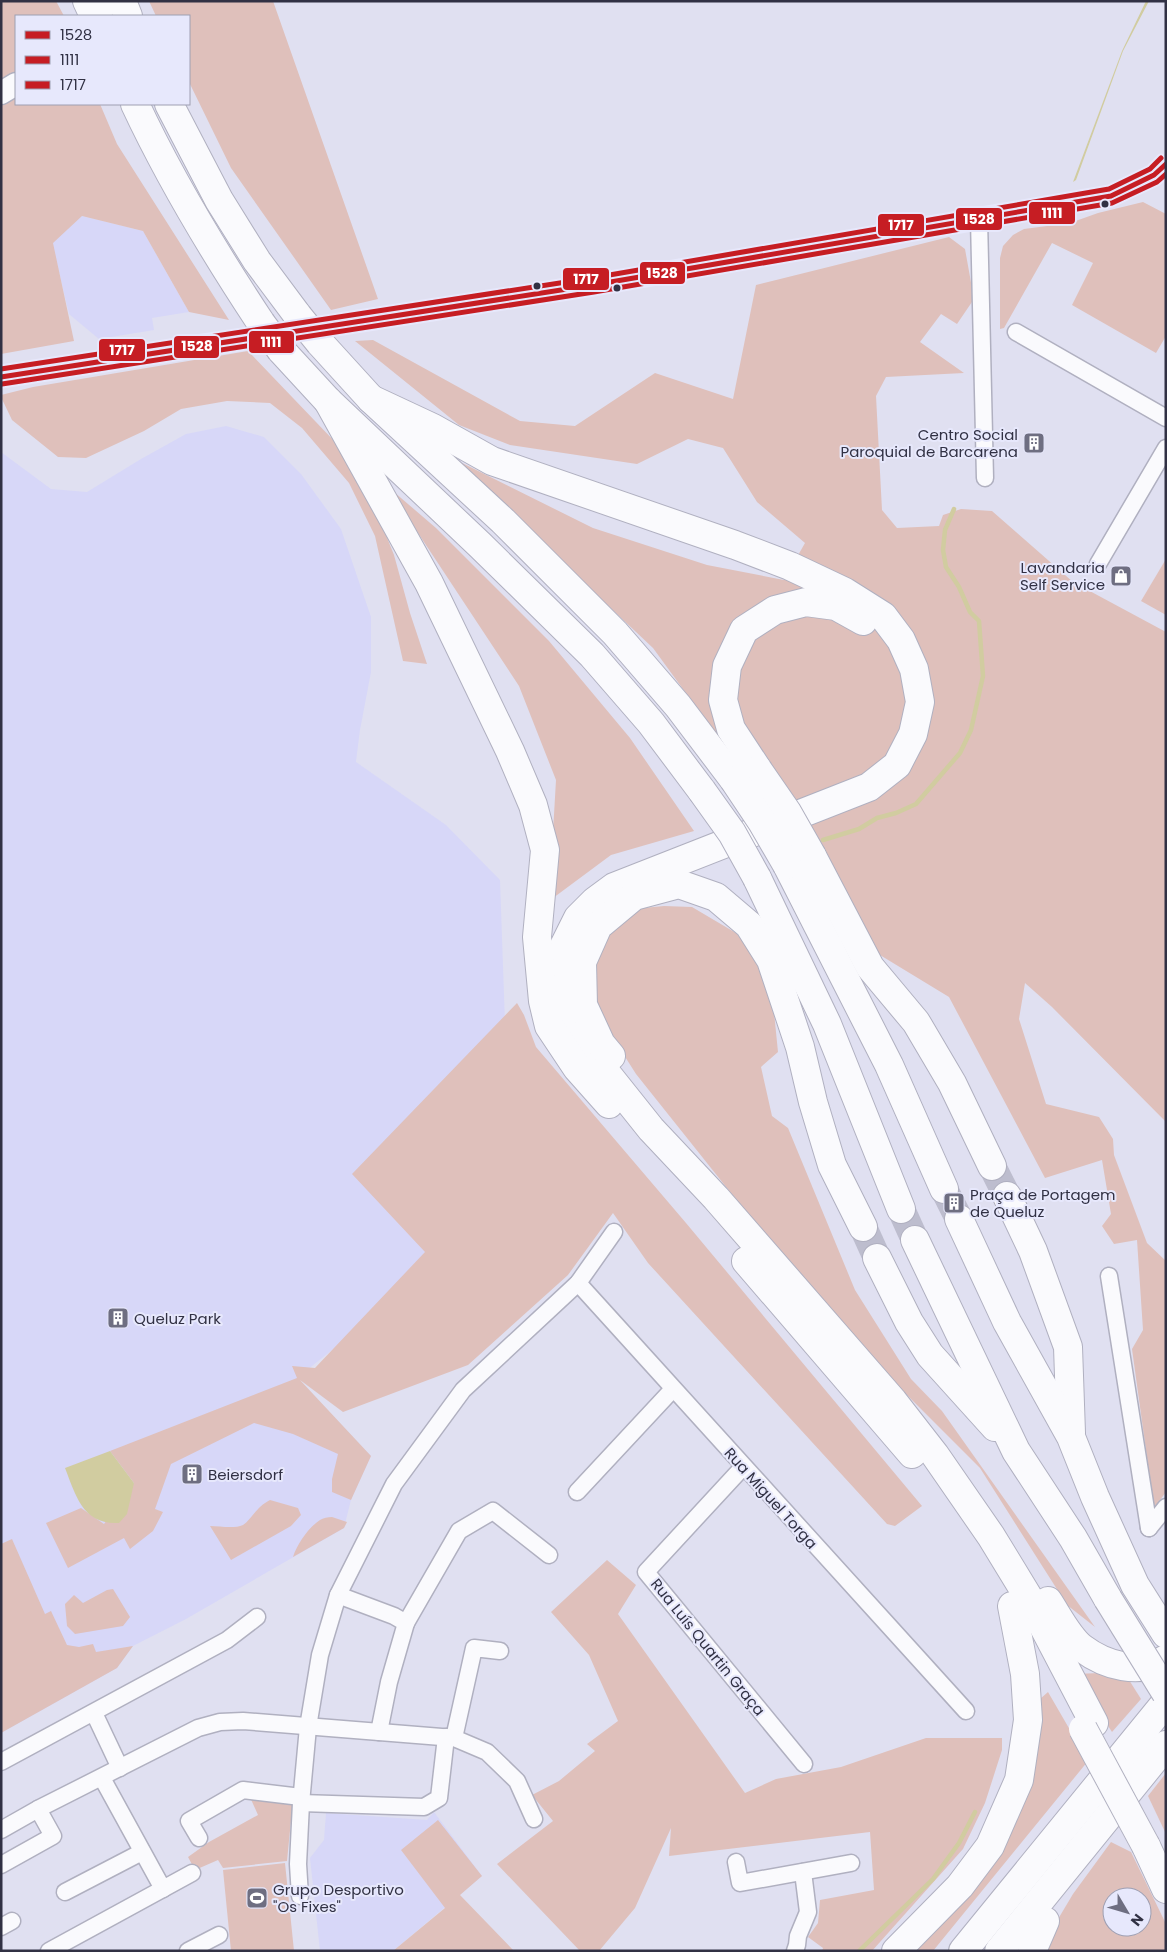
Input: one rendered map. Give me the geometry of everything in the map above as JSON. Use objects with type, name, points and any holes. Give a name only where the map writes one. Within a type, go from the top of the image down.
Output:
[{"type":"highway","points":[[88,1],[95,15]]},
{"type":"highway","points":[[122,1],[128,15]]},
{"type":"highway","points":[[135,105],[192,215],[261,324],[282,350],[328,401],[480,544],[592,655],[651,723],[732,833],[757,878],[827,1024],[901,1209]]},
{"type":"highway","points":[[170,105],[219,200],[257,261],[320,343],[371,399],[503,521],[615,633],[678,706],[746,775]]},
{"type":"highway","points":[[371,399],[433,428],[492,461],[735,545],[790,566],[845,592],[884,616],[901,640],[914,669],[920,702],[913,734],[897,765],[869,786],[824,806],[614,887],[595,901],[578,918],[562,950],[559,998],[572,1030],[651,1130],[716,1198],[893,1401],[935,1455],[991,1536],[1027,1595],[1089,1726],[1156,1848],[1166,1889]]},
{"type":"highway","points":[[328,401],[429,583],[510,750],[533,805],[545,850],[537,938],[543,1001],[550,1026],[577,1068],[922,1466],[979,1546],[1012,1606],[1089,1726]]},
{"type":"highway","points":[[539,971],[565,910],[584,889],[609,874],[815,796],[859,774],[883,756],[898,729],[904,702],[898,667],[886,644],[862,620],[836,606],[806,602],[775,610],[744,630],[727,666],[723,700],[731,729],[746,775],[762,822],[799,860],[870,967],[916,1022],[952,1083],[992,1166]]},
{"type":"highway","points":[[799,860],[944,1189]]},
{"type":"highway","points":[[716,1198],[662,1119],[601,1044],[583,1005],[582,962],[598,926],[634,896],[679,884],[716,897],[749,925],[771,960],[800,1047],[812,1102],[832,1165],[863,1228]]},
{"type":"highway","points":[[1007,1196],[1033,1251],[1068,1347],[1072,1437]]},
{"type":"highway","points":[[959,1219],[1007,1322],[1072,1437],[1095,1497],[1135,1585],[1166,1634]]},
{"type":"highway","points":[[915,1240],[1016,1450],[1073,1538],[1166,1693]]},
{"type":"highway","points":[[877,1258],[908,1322],[930,1355],[1016,1450]]},
{"type":"highway","points":[[893,1401],[942,1449],[992,1510],[1065,1628],[1081,1648],[1106,1662],[1133,1669],[1159,1663],[1166,1659]]},
{"type":"highway","points":[[896,1951],[960,1886],[990,1846],[1020,1780],[1028,1720],[1025,1674],[1012,1606]]},
{"type":"highway","points":[[963,1951],[1166,1702]]},
{"type":"highway","points":[[999,1951],[1166,1745]]},
{"type":"highway","points":[[1032,1951],[1094,1834]]},
{"type":"highway","points":[[1024,1951],[1046,1922]]},
{"type":"main road","points":[[97,15],[109,1]]},
{"type":"main road","points":[[1,93],[15,85]]},
{"type":"street","points":[[1,377],[593,285],[1111,196],[1154,175],[1166,164]]},
{"type":"street","points":[[979,219],[986,478]]},
{"type":"street","points":[[1016,332],[1166,418]]},
{"type":"street","points":[[1098,564],[1166,448]]},
{"type":"street","points":[[300,1896],[298,1864],[301,1800],[308,1727],[320,1655],[338,1595],[394,1484],[463,1390],[578,1283],[614,1232]]},
{"type":"street","points":[[1109,1276],[1149,1528],[1166,1506]]},
{"type":"street","name":"Rua Miguel Torga","points":[[578,1283],[966,1711]]},
{"type":"street","points":[[577,1492],[673,1389]]},
{"type":"street","name":"Rua Luís Quartin Graça","points":[[743,1467],[646,1572],[804,1764]]},
{"type":"street","points":[[379,1732],[389,1682],[406,1622],[459,1531],[493,1511],[549,1555]]},
{"type":"street","points":[[338,1595],[406,1622]]},
{"type":"street","points":[[1,1762],[227,1640],[257,1617]]},
{"type":"street","points":[[199,1838],[189,1821],[243,1790],[301,1800],[424,1807],[439,1798],[450,1738],[474,1648],[500,1651]]},
{"type":"street","points":[[94,1713],[120,1768]]},
{"type":"street","points":[[1,1830],[198,1728],[220,1722],[243,1721],[450,1738],[487,1752],[517,1780],[534,1819]]},
{"type":"street","points":[[102,1778],[162,1889]]},
{"type":"street","points":[[1,1865],[53,1836],[38,1810]]},
{"type":"street","points":[[65,1892],[142,1852]]},
{"type":"street","points":[[736,1862],[740,1883],[851,1864]]},
{"type":"street","points":[[781,1951],[796,1943],[808,1912],[803,1872]]},
{"type":"street","points":[[49,1951],[192,1874]]},
{"type":"street","points":[[188,1951],[219,1935]]},
{"type":"shaded area","points":[[1,1],[56,1],[63,15],[15,15],[15,105],[100,105],[117,144],[229,320],[189,312],[143,231],[82,216],[53,243],[74,341],[1,354]]},
{"type":"shaded area","points":[[149,1],[273,1],[378,299],[331,310],[231,168],[190,84],[190,15],[156,15]]},
{"type":"shaded area","points":[[1146,1],[1149,1],[1123,51],[1076,180],[1073,182],[1122,51]]},
{"type":"shaded area","points":[[1143,202],[1166,214],[1166,336],[1156,353],[1072,305],[1093,263],[1052,243],[1004,328],[1000,329],[1000,258],[1003,246],[1013,235],[1024,229],[1070,223],[1098,213]]},
{"type":"shaded area","points":[[82,216],[143,231],[189,312],[152,318],[154,330],[99,339],[69,314],[52,243]]},
{"type":"shaded area","points":[[949,237],[965,249],[974,299],[957,324],[941,314],[920,342],[964,373],[886,377],[876,396],[882,510],[897,528],[939,526],[943,515],[961,509],[992,511],[1073,582],[1166,632],[1166,1122],[1052,1007],[1025,983],[1019,1019],[1046,1104],[1099,1117],[1113,1139],[1114,1155],[1147,1243],[1166,1261],[1166,1492],[1154,1508],[1132,1349],[1143,1330],[1137,1240],[1114,1244],[1102,1226],[1111,1214],[1102,1160],[1045,1178],[949,997],[875,952],[653,648],[450,457],[593,528],[707,565],[784,580],[805,543],[757,502],[723,448],[688,439],[637,464],[510,445],[459,425],[355,341],[373,340],[520,421],[575,426],[655,373],[733,399],[756,285]]},
{"type":"shaded area","points":[[248,351],[338,445],[373,503],[394,555],[427,664],[403,661],[375,536],[349,483],[302,428],[270,403],[227,401],[181,409],[144,431],[86,458],[58,457],[12,420],[1,397],[1,395],[33,387]]},
{"type":"shaded area","points":[[226,426],[264,437],[301,474],[341,529],[371,617],[371,672],[356,762],[446,825],[500,880],[505,1023],[451,1255],[297,1378],[371,1456],[351,1500],[344,1528],[186,1619],[133,1646],[117,1668],[1,1733],[1,452],[51,489],[87,492],[186,434]]},
{"type":"shaded area","points":[[387,486],[436,528],[549,641],[630,738],[694,831],[611,855],[549,901],[556,780],[519,686]]},
{"type":"shaded area","points":[[1166,559],[1166,615],[1141,601]]},
{"type":"shaded area","points":[[664,906],[692,907],[736,933],[752,952],[772,992],[778,1052],[761,1067],[772,1116],[788,1128],[855,1290],[911,1379],[942,1411],[1095,1627],[1067,1605],[980,1468],[891,1379],[793,1271],[636,1074],[594,1008],[590,967],[600,942],[632,909]]},
{"type":"shaded area","points":[[517,1003],[524,1015],[536,1047],[686,1223],[922,1506],[895,1526],[887,1524],[648,1263],[613,1213],[568,1275],[468,1365],[343,1412],[300,1380],[371,1456],[351,1500],[332,1492],[332,1479],[338,1454],[293,1434],[254,1423],[171,1464],[155,1509],[163,1512],[153,1531],[130,1549],[124,1538],[68,1568],[46,1523],[81,1508],[104,1524],[134,1483],[110,1451],[297,1378],[292,1366],[315,1368],[425,1252],[352,1174]]},
{"type":"shaded area","points":[[110,1451],[134,1483],[127,1514],[119,1523],[97,1519],[89,1514],[77,1498],[65,1468]]},
{"type":"shaded area","points":[[270,1500],[298,1508],[301,1515],[291,1526],[231,1560],[210,1526],[231,1527],[243,1525],[261,1506]]},
{"type":"shaded area","points":[[332,1517],[347,1522],[344,1528],[293,1557],[300,1541],[308,1531],[321,1519]]},
{"type":"shaded area","points":[[12,1539],[45,1614],[51,1611],[67,1645],[79,1647],[93,1644],[96,1652],[133,1646],[117,1668],[1,1733],[1,1544]]},
{"type":"shaded area","points":[[607,1560],[636,1585],[618,1614],[745,1793],[776,1779],[841,1767],[926,1738],[1002,1738],[1002,1750],[985,1803],[963,1849],[872,1951],[822,1951],[823,1948],[808,1937],[818,1923],[820,1900],[874,1890],[870,1832],[669,1856],[671,1828],[635,1908],[599,1951],[580,1951],[497,1864],[553,1821],[532,1795],[559,1781],[595,1751],[587,1744],[618,1721],[589,1655],[551,1612]]},
{"type":"shaded area","points":[[113,1589],[130,1617],[123,1626],[75,1634],[67,1626],[65,1604],[74,1595],[83,1603],[107,1590]]},
{"type":"shaded area","points":[[1124,1672],[1141,1699],[1112,1732],[1075,1674]]},
{"type":"shaded area","points":[[1048,1692],[1088,1761],[933,1951],[906,1951],[992,1852],[1032,1706]]},
{"type":"shaded area","points":[[1166,1773],[1166,1834],[1148,1796]]},
{"type":"shaded area","points":[[249,1795],[293,1800],[287,1861],[223,1868],[218,1860],[195,1870],[188,1857],[209,1842],[258,1815]]},
{"type":"shaded area","points":[[434,1812],[482,1876],[393,1951],[320,1951],[310,1858],[324,1840],[326,1813],[427,1820]]},
{"type":"shaded area","points":[[438,1820],[482,1876],[460,1895],[514,1951],[393,1951],[445,1908],[401,1850]]},
{"type":"shaded area","points":[[1111,1842],[1131,1852],[1148,1887],[1102,1887],[1102,1937],[1152,1937],[1152,1895],[1166,1924],[1166,1951],[1039,1951],[1073,1894]]},
{"type":"shaded area","name":"Grupo Desportivo \"Os Fixes\"","points":[[285,1863],[294,1951],[231,1951],[223,1870]]},
{"type":"waterway","points":[[823,840],[859,829],[877,818],[896,813],[916,804],[960,753],[971,730],[983,676],[979,621],[970,612],[959,587],[946,567],[943,550],[945,530],[954,509]]},
{"type":"waterway","points":[[859,1951],[933,1879],[959,1843],[975,1812]]},
{"type":"tunnel","points":[[992,1166],[1007,1196]]},
{"type":"tunnel","points":[[944,1189],[959,1219]]},
{"type":"tunnel","points":[[901,1209],[915,1240]]},
{"type":"tunnel","points":[[863,1227],[877,1258]]},
{"type":"transit line","name":"1717","points":[[1,369],[592,278],[1109,189],[1150,169],[1161,158]]},
{"type":"transit line","name":"1528","points":[[1,377],[593,285],[1111,196],[1154,175],[1166,164]]},
{"type":"transit line","name":"1111","points":[[2,384],[594,292],[1112,203],[1157,182],[1166,174]]},
{"type":"place","name":"Centro Social Paroquial de Barcarena","points":[[1034,443]]},
{"type":"place","name":"Lavandaria Self Service","points":[[1121,576]]},
{"type":"place","name":"Praça de Portagem de Queluz","points":[[954,1203]]},
{"type":"place","name":"Queluz Park","points":[[118,1318]]},
{"type":"place","name":"Beiersdorf","points":[[192,1474]]},
{"type":"place","name":"Grupo Desportivo \"Os Fixes\"","points":[[257,1898]]}]
